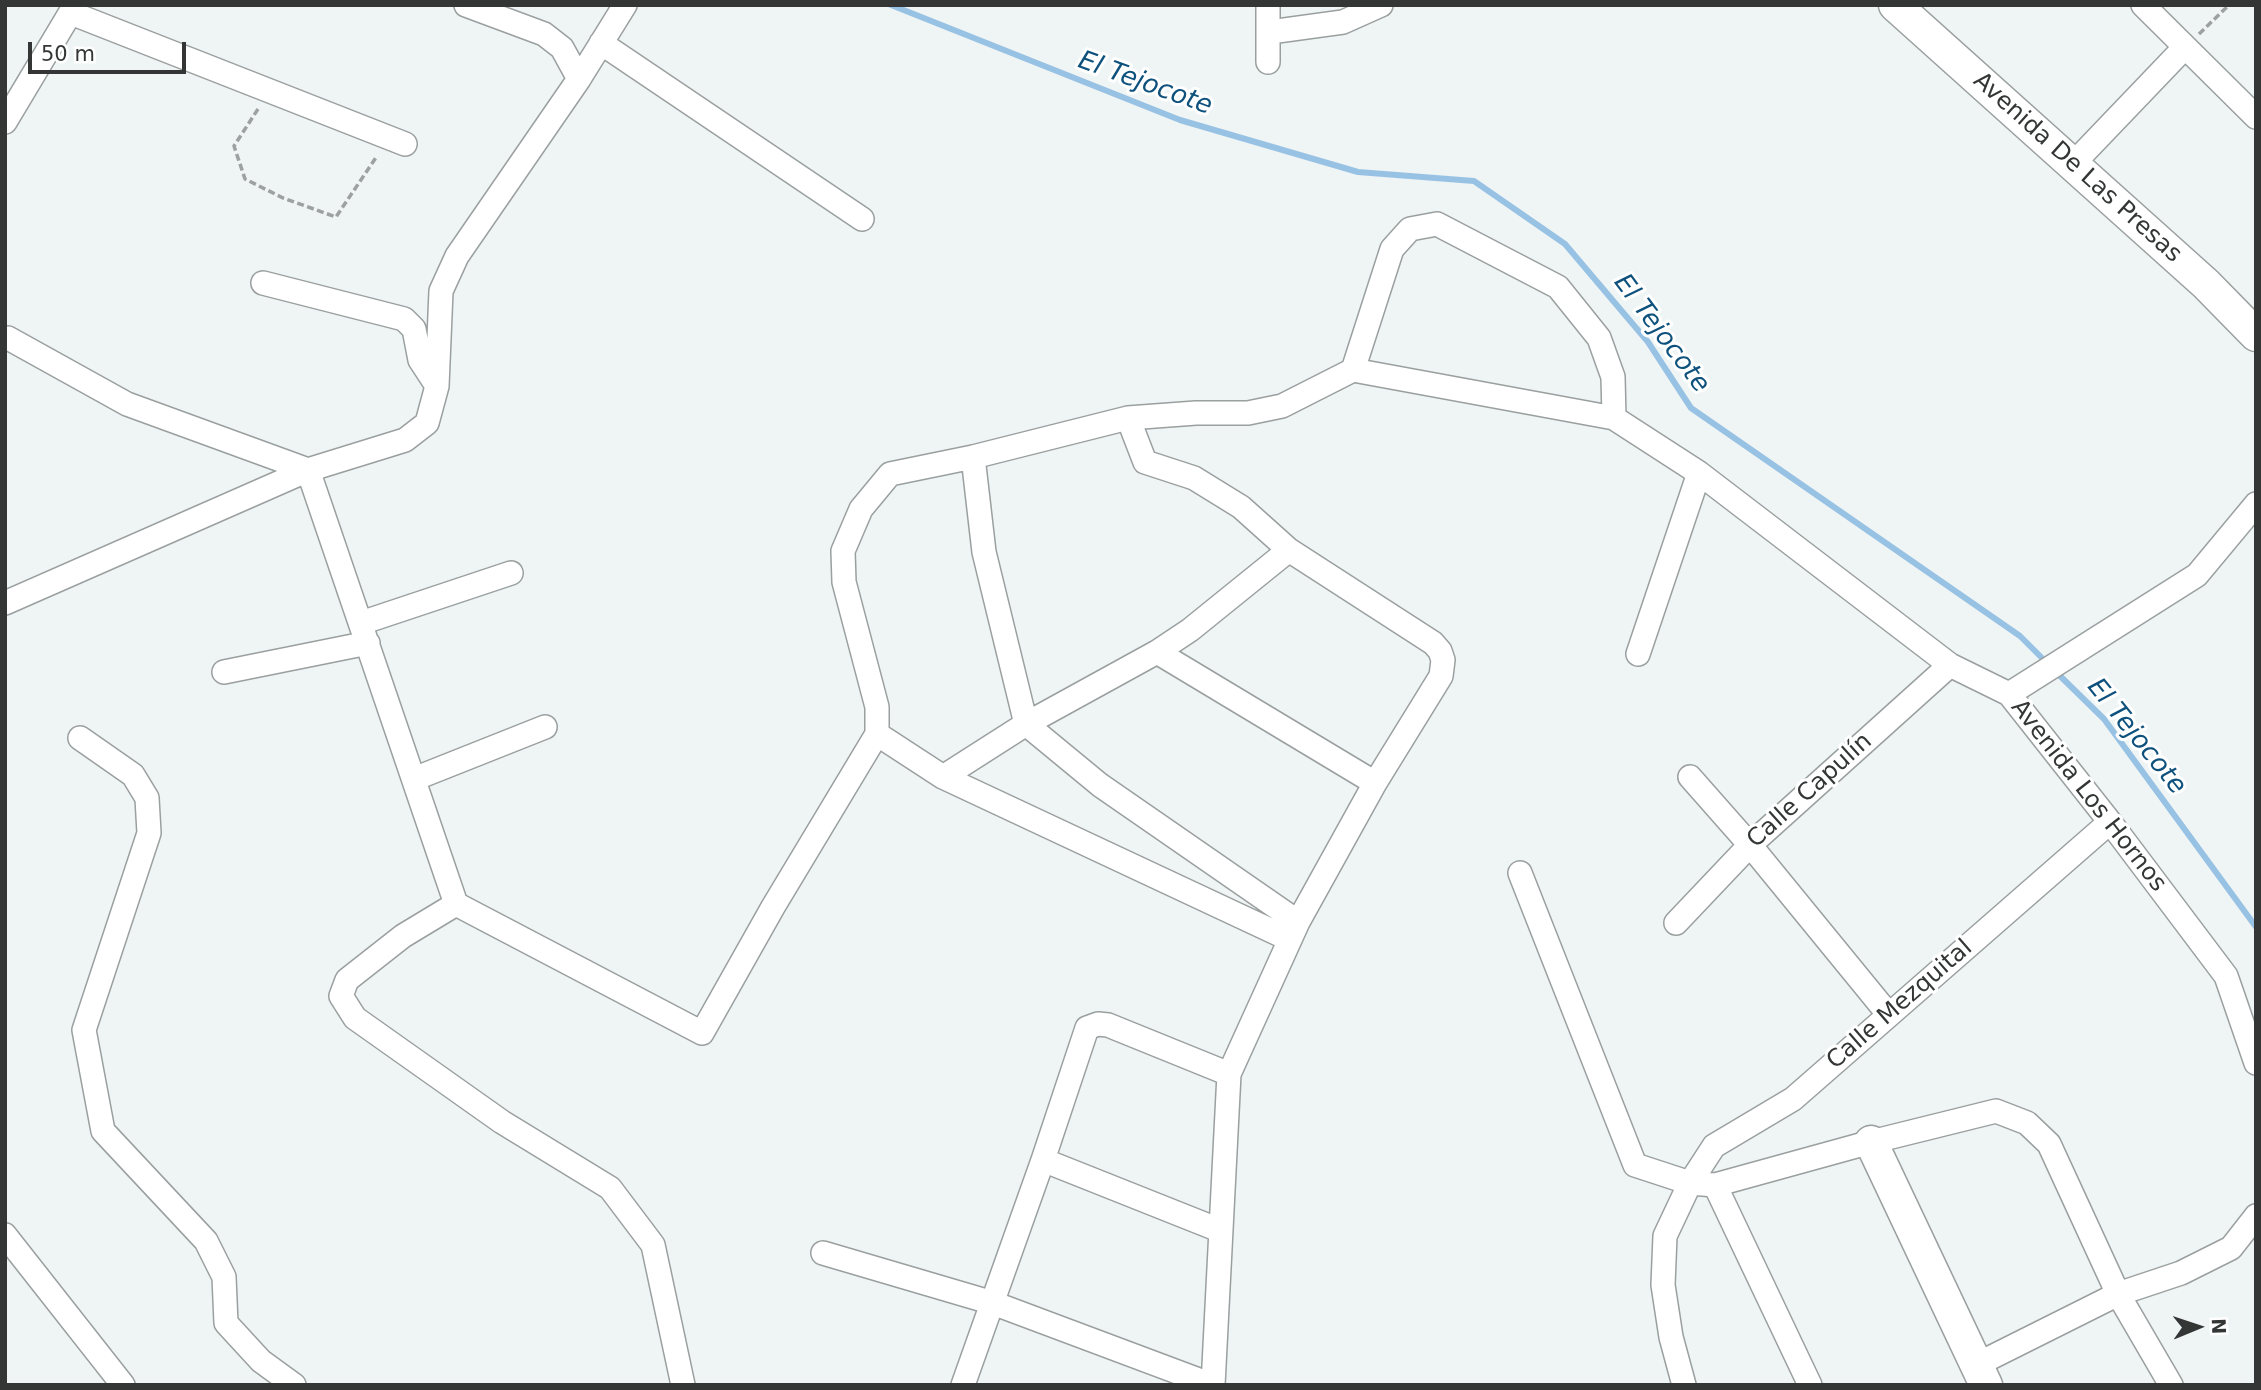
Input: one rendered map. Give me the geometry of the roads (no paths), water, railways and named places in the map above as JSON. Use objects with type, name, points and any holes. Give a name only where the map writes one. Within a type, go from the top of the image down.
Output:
[{"type":"main road","name":"Avenida De Las Presas","points":[[1895,5],[2206,284],[2256,335]]},
{"type":"main road","points":[[1871,1142],[1981,1375]]},
{"type":"street","points":[[466,5],[544,34],[562,48],[579,79]]},
{"type":"street","points":[[5,603],[308,470],[405,440],[427,422],[437,386],[441,290],[457,256],[579,79],[625,5]]},
{"type":"street","points":[[1268,5],[1268,62]]},
{"type":"street","points":[[1270,32],[1343,22],[1381,5]]},
{"type":"street","points":[[2143,5],[2256,117]]},
{"type":"street","points":[[5,122],[73,9],[397,140]]},
{"type":"street","points":[[601,43],[862,219]]},
{"type":"street","points":[[2073,164],[2185,47]]},
{"type":"street","points":[[308,470],[456,904],[702,1033],[773,907],[877,734],[877,707],[844,582],[843,551],[861,509],[890,474],[973,457],[1128,418],[1248,413],[1282,406],[1353,370],[1614,418],[1613,377],[1599,338],[1558,287],[1437,224],[1410,229],[1392,249],[1353,370]]},
{"type":"street","points":[[263,283],[404,318],[414,329],[420,360],[437,386]]},
{"type":"street","points":[[5,339],[8,338],[127,404],[308,470]]},
{"type":"street","points":[[823,1253],[993,1303],[1212,1385],[1228,1074],[1293,931],[1376,783],[1441,676],[1443,660],[1433,643],[1289,550],[1241,507],[1194,478],[1145,462],[1128,418]]},
{"type":"street","name":"Avenida Los Hornos","points":[[1614,418],[1699,473],[1950,665],[2009,694],[2226,976],[2256,1063]]},
{"type":"street","points":[[973,457],[984,552],[1026,723],[1100,785],[1293,931]]},
{"type":"street","points":[[1638,654],[1699,473]]},
{"type":"street","points":[[2009,694],[2197,575],[2256,504]]},
{"type":"street","points":[[943,777],[1026,723],[1157,652],[1191,630],[1289,550]]},
{"type":"street","points":[[224,672],[364,633],[511,573]]},
{"type":"street","points":[[1157,652],[1376,783]]},
{"type":"street","name":"Calle Capulín","points":[[1676,923],[1750,845],[1950,665]]},
{"type":"street","points":[[414,779],[544,727]]},
{"type":"street","points":[[877,734],[943,777],[1293,931]]},
{"type":"street","points":[[80,738],[133,775],[147,798],[149,833],[84,1030],[103,1131],[206,1241],[224,1277],[226,1324],[261,1361],[293,1385]]},
{"type":"street","points":[[1690,777],[1750,845],[1889,1015]]},
{"type":"street","name":"Calle Mezquital","points":[[1684,1385],[1671,1337],[1663,1285],[1665,1236],[1690,1183],[1714,1146],[1793,1099],[2110,822]]},
{"type":"street","points":[[1520,873],[1635,1166],[1690,1183],[1715,1185],[1996,1111],[2027,1123],[2049,1144],[2118,1294],[2171,1385]]},
{"type":"street","points":[[456,904],[403,936],[347,980],[341,996],[355,1018],[502,1122],[610,1188],[653,1245],[683,1385]]},
{"type":"street","points":[[963,1385],[1087,1028],[1098,1024],[1108,1025],[1228,1074]]},
{"type":"street","points":[[1043,1160],[1219,1230]]},
{"type":"street","points":[[1715,1185],[1810,1385]]},
{"type":"street","points":[[1981,1375],[2118,1294],[2181,1273],[2231,1248],[2256,1216]]},
{"type":"street","points":[[7,1239],[123,1385]]},
{"type":"waterway","name":"El Tejocote","points":[[891,5],[1180,120],[1358,172],[1474,181],[1565,244],[1648,342],[1691,408],[2020,636],[2047,663]]},
{"type":"waterway","name":"El Tejocote","points":[[2055,671],[2104,719],[2256,927]]}]
